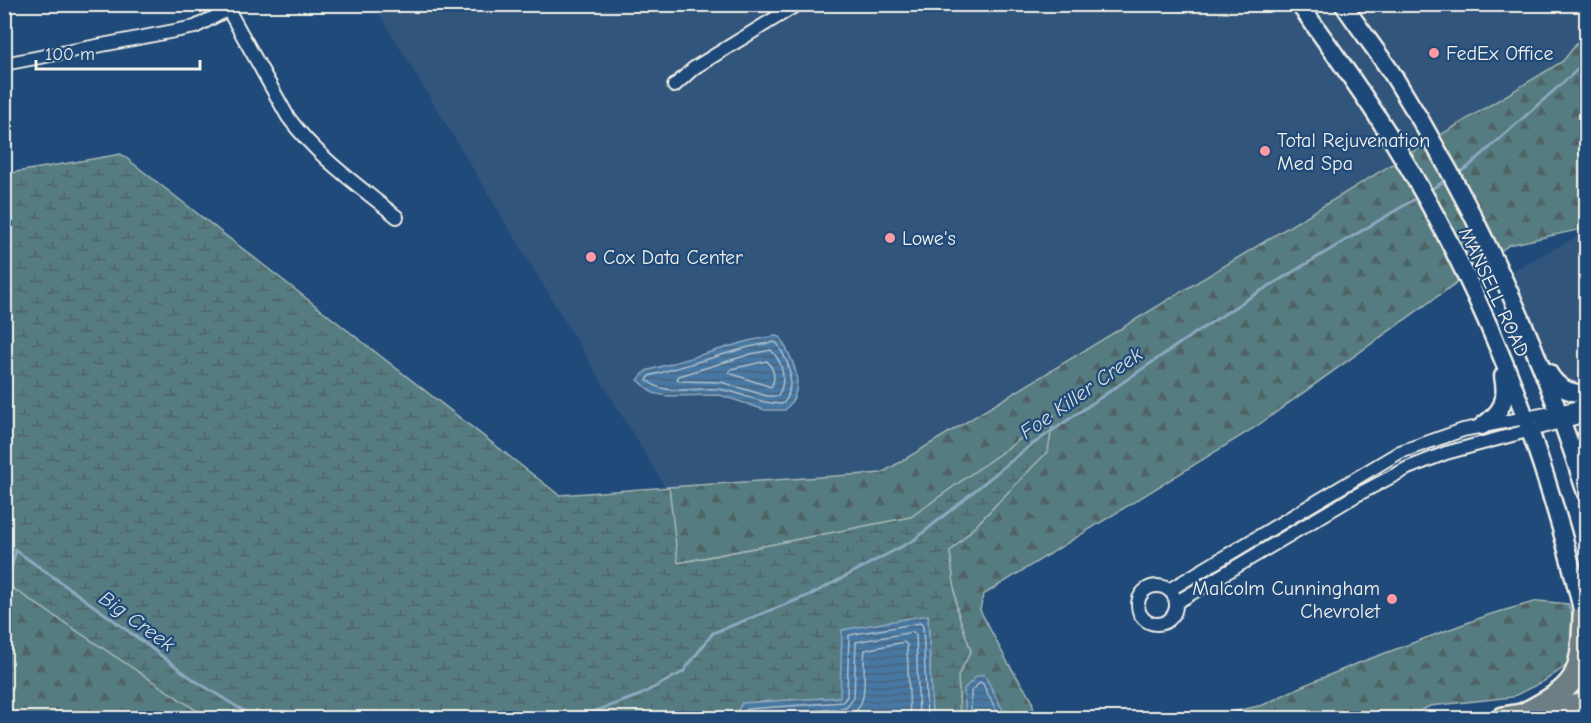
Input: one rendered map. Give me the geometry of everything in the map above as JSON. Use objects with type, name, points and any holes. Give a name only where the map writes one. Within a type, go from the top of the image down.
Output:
[{"type":"highway","points":[[1512,717],[1558,695],[1574,677],[1582,657],[1585,621]]},
{"type":"highway","points":[[1512,717],[1587,704]]},
{"type":"main road","name":"MANSELL ROAD","points":[[1299,4],[1394,143],[1447,238],[1498,348],[1558,516],[1585,621]]},
{"type":"main road","name":"MANSELL ROAD","points":[[1343,4],[1392,74],[1478,223],[1530,337],[1587,493]]},
{"type":"main road","points":[[1530,337],[1557,385],[1569,391],[1587,394]]},
{"type":"main road","points":[[1482,426],[1495,417],[1502,407],[1505,396],[1498,348]]},
{"type":"main road","points":[[1587,438],[1584,446],[1587,462]]},
{"type":"street","points":[[674,86],[694,68],[798,4]]},
{"type":"street","points":[[4,64],[195,27],[226,7],[288,117],[300,134],[317,151],[397,217]]},
{"type":"street","points":[[1561,417],[1587,404]]},
{"type":"street","points":[[1177,602],[1355,496],[1408,468],[1527,424],[1561,417],[1587,415]]},
{"type":"street","points":[[1169,590],[1392,457],[1441,436],[1482,426],[1527,424]]},
{"type":"street","points":[[1154,586],[1162,586],[1169,590],[1177,602],[1177,610],[1168,622],[1154,625],[1142,618],[1138,606],[1142,594],[1154,586]]},
{"type":"shaded area","points":[[1586,4],[1586,32],[1563,61],[882,473],[665,487],[374,5]]},
{"type":"shaded area","points":[[1586,234],[1586,494],[1508,273]]},
{"type":"green space","points":[[1586,32],[1586,228],[1509,245],[1254,428],[983,595],[980,610],[1008,663],[1032,700],[1035,718],[960,718],[958,676],[971,651],[957,610],[950,552],[1048,451],[1054,415],[911,517],[677,563],[669,487],[882,473],[1563,61]]},
{"type":"green space","points":[[121,154],[559,495],[669,487],[678,563],[911,517],[1054,415],[1048,451],[950,552],[957,610],[971,651],[958,676],[960,718],[932,718],[928,616],[841,697],[742,703],[734,718],[208,718],[5,583],[5,174]]},
{"type":"green space","points":[[5,583],[208,718],[5,718]]},
{"type":"green space","points":[[1538,601],[1568,604],[1572,615],[1576,649],[1570,663],[1546,680],[1512,697],[1430,706],[1406,718],[1218,718],[1232,712],[1263,705],[1361,662],[1491,614]]},
{"type":"water","points":[[780,337],[796,373],[796,392],[785,410],[765,410],[720,395],[667,396],[653,393],[638,380],[646,371],[748,341]]},
{"type":"water","points":[[928,615],[932,718],[734,718],[742,703],[840,697],[842,630]]},
{"type":"water","points":[[984,674],[1007,718],[966,718],[964,689],[977,676]]},
{"type":"waterway","name":"Foe Killer Creek","points":[[1456,174],[1468,167],[1577,70],[1586,57]]},
{"type":"waterway","name":"Foe Killer Creek","points":[[1428,191],[1448,179]]},
{"type":"waterway","name":"Foe Killer Creek","points":[[577,718],[640,695],[683,672],[713,633],[812,594],[914,540],[1027,448],[1186,339],[1249,298],[1420,196]]},
{"type":"waterway","name":"Big Creek","points":[[4,542],[194,680],[255,718]]},
{"type":"waterway","points":[[4,578],[11,569],[16,550]]},
{"type":"place","name":"FedEx Office","points":[[1434,53]]},
{"type":"place","name":"Total Rejuvenation Med Spa","points":[[1265,151]]},
{"type":"place","name":"Lowe's","points":[[890,238]]},
{"type":"place","name":"Cox Data Center","points":[[591,257]]},
{"type":"place","name":"Malcolm Cunningham Chevrolet","points":[[1392,599]]}]
